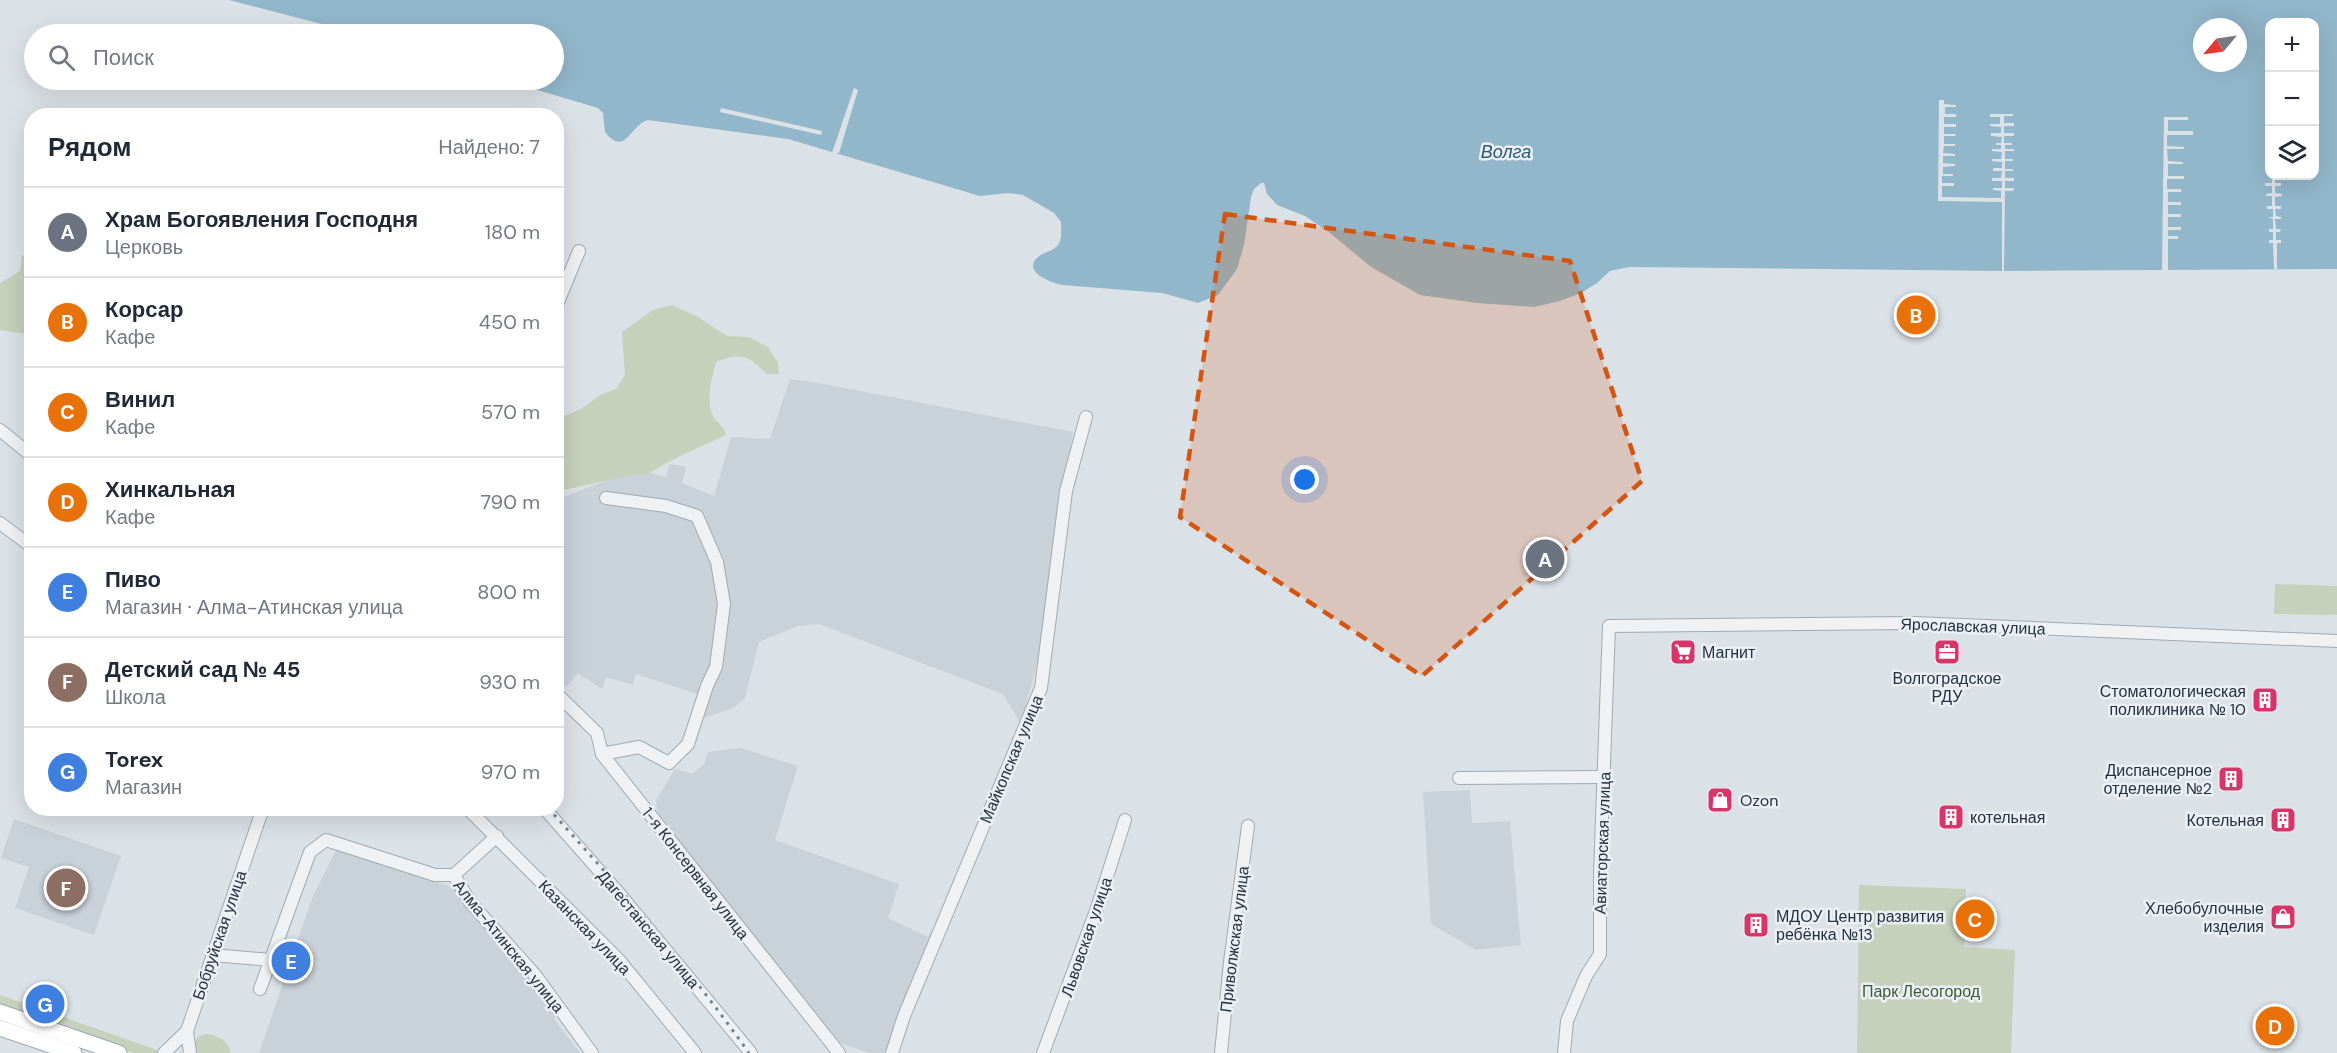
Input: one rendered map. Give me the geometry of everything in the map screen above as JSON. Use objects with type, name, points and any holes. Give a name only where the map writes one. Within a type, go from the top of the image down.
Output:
[{"type":"main road","points":[[0,1012],[119,1053]]},
{"type":"main road","points":[[0,1028],[74,1053]]},
{"type":"street","points":[[564,288],[579,251]]},
{"type":"street","name":"Майкопская улица","points":[[892,1053],[904,1016],[1041,688],[1066,491],[1086,417]]},
{"type":"street","points":[[0,430],[24,450]]},
{"type":"street","points":[[602,754],[639,747],[669,763],[688,744],[707,686],[716,667],[724,604],[717,562],[697,516],[666,506],[606,498]]},
{"type":"street","points":[[0,523],[24,541]]},
{"type":"street","name":"Ярославская улица","points":[[1609,626],[1914,623],[2337,641]]},
{"type":"street","name":"Авиаторская улица","points":[[1564,1053],[1567,1021],[1586,976],[1600,954],[1600,874],[1609,626]]},
{"type":"street","name":"1-я Консервная улица","points":[[564,701],[597,733],[602,754],[839,1053]]},
{"type":"street","points":[[1459,778],[1604,777]]},
{"type":"street","name":"Бобруйская улица","points":[[164,1053],[187,1031],[260,816]]},
{"type":"street","name":"Казанская улица","points":[[476,816],[619,960],[695,1053]]},
{"type":"street","name":"Дагестанская улица","points":[[551,816],[626,901],[751,1053]]},
{"type":"street","name":"Львовская улица","points":[[1043,1053],[1097,908],[1125,820]]},
{"type":"street","name":"Приволжская улица","points":[[1221,1053],[1230,962],[1248,826]]},
{"type":"street","points":[[454,875],[497,836]]},
{"type":"street","name":"Алма-Атинская улица","points":[[260,989],[310,852],[326,840],[435,875],[454,875],[470,902],[536,976],[592,1053]]},
{"type":"street","points":[[212,955],[271,960]]},
{"type":"street","points":[[187,1031],[190,1053]]},
{"type":"highlighted area","points":[[1225,214],[1570,261],[1642,481],[1422,676],[1180,517]]},
{"type":"shaded area","points":[[790,379],[1073,432],[1041,649],[1021,724],[1003,694],[819,624],[798,626],[759,642],[745,698],[733,708],[701,719],[694,746],[690,753],[682,758],[703,696],[636,674],[633,685],[606,677],[602,689],[578,673],[566,687],[564,685],[564,497],[635,469],[666,477],[670,464],[686,467],[682,483],[714,496],[731,437],[770,439]]},
{"type":"shaded area","points":[[741,748],[798,766],[775,840],[899,884],[888,918],[928,937],[931,930],[935,932],[884,1053],[870,1053],[837,1042],[657,813],[656,800],[675,769],[692,774],[704,764],[708,752]]},
{"type":"shaded area","points":[[1470,790],[1472,823],[1510,821],[1521,945],[1476,950],[1431,924],[1423,792]]},
{"type":"shaded area","points":[[14,819],[121,856],[94,935],[15,908],[29,867],[1,858]]},
{"type":"shaded area","points":[[337,848],[454,888],[550,997],[558,1008],[554,1019],[580,1053],[259,1053],[313,896]]},
{"type":"green space","points":[[22,255],[24,256],[24,334],[0,330],[0,283],[20,271]]},
{"type":"green space","points":[[672,305],[698,317],[727,336],[749,337],[768,347],[778,363],[779,374],[766,374],[744,357],[732,357],[716,362],[710,389],[710,403],[713,416],[726,435],[645,475],[636,474],[564,490],[564,416],[581,409],[600,395],[616,389],[625,375],[622,332],[653,310]]},
{"type":"green space","points":[[2275,584],[2337,586],[2337,615],[2274,614]]},
{"type":"green space","name":"Парк Лесогород","points":[[1859,885],[1966,889],[1964,947],[2015,950],[2011,1053],[1857,1053]]},
{"type":"green space","points":[[0,995],[160,1051],[158,1053],[134,1053],[0,1009]]},
{"type":"green space","points":[[207,1034],[222,1039],[231,1053],[193,1053],[193,1044],[199,1036]]},
{"type":"water","name":"Волга","points":[[229,0],[2337,0],[2337,269],[2004,271],[1629,267],[1610,271],[1581,293],[1560,301],[1534,307],[1477,303],[1420,295],[1371,267],[1330,233],[1305,216],[1277,205],[1267,194],[1264,183],[1261,183],[1254,189],[1251,197],[1244,245],[1237,269],[1218,295],[1198,303],[1162,293],[1062,285],[1040,276],[1035,272],[1034,262],[1058,244],[1061,236],[1061,222],[1054,213],[1023,195],[1008,193],[980,196],[788,139],[648,120],[623,141],[618,142],[605,132],[603,113],[598,108],[538,90],[564,90],[564,24],[321,24]]},
{"type":"pier","points":[[854,88],[858,90],[839,153],[832,153]]},
{"type":"pier","points":[[1939,100],[1944,100],[1944,104],[1956,105],[1956,107],[1945,107],[1945,114],[1956,114],[1956,117],[1944,117],[1944,124],[1956,124],[1956,127],[1944,127],[1944,134],[1956,134],[1955,136],[1944,136],[1944,144],[1955,144],[1955,146],[1944,146],[1943,153],[1955,154],[1955,156],[1943,156],[1943,163],[1955,164],[1955,166],[1943,167],[1943,174],[1953,174],[1953,176],[1942,176],[1942,183],[1954,183],[1954,186],[1942,186],[1942,197],[2001,198],[2001,191],[1993,190],[1993,188],[2002,188],[2002,181],[1992,181],[1992,178],[2001,178],[2002,171],[1993,171],[1993,168],[2002,168],[2002,162],[1992,161],[1992,159],[2001,159],[2002,152],[1992,151],[1992,149],[2001,149],[2001,145],[1996,145],[1996,143],[2001,143],[2002,137],[1991,136],[1991,133],[2001,133],[2001,127],[1990,126],[1990,124],[2000,124],[2000,117],[1990,117],[1990,114],[2013,114],[2013,116],[2004,116],[2004,123],[2014,123],[2014,126],[2004,126],[2004,133],[2014,133],[2014,136],[2004,136],[2004,143],[2012,143],[2012,145],[2005,145],[2005,149],[2014,149],[2014,151],[2005,151],[2005,159],[2013,159],[2013,161],[2005,161],[2005,169],[2013,169],[2013,171],[2005,171],[2005,178],[2014,178],[2014,181],[2005,181],[2005,188],[2014,188],[2013,191],[2005,191],[2004,271],[2002,271],[2002,202],[1938,201]]},
{"type":"pier","points":[[721,108],[822,131],[821,135],[720,112]]},
{"type":"pier","points":[[2164,117],[2188,117],[2188,120],[2168,120],[2168,131],[2193,131],[2193,135],[2167,135],[2167,146],[2184,147],[2184,149],[2167,149],[2168,161],[2183,162],[2183,164],[2168,164],[2168,176],[2184,176],[2184,179],[2167,179],[2167,189],[2181,189],[2181,192],[2168,192],[2168,202],[2181,202],[2181,205],[2168,205],[2168,214],[2181,214],[2181,217],[2168,217],[2168,227],[2181,227],[2181,230],[2168,230],[2168,236],[2178,236],[2178,239],[2168,239],[2168,271],[2162,271]]},
{"type":"pier","points":[[2272,180],[2275,180],[2275,183],[2281,183],[2281,186],[2275,186],[2275,193],[2282,194],[2282,196],[2275,197],[2275,206],[2281,206],[2281,209],[2275,209],[2276,216],[2281,217],[2281,219],[2275,219],[2276,229],[2281,229],[2280,232],[2276,232],[2276,240],[2281,240],[2281,243],[2277,243],[2277,269],[2274,269],[2273,243],[2269,243],[2269,240],[2273,240],[2273,232],[2269,232],[2269,229],[2273,229],[2273,219],[2268,217],[2273,217],[2273,209],[2267,209],[2267,206],[2272,206],[2272,196],[2266,196],[2272,193],[2272,186],[2265,186],[2265,183],[2272,183]]},
{"type":"railway","points":[[555,816],[652,927],[749,1053]]},
{"type":"place","name":"Корсар","points":[[1916,315]]},
{"type":"place","name":"Храм Богоявления Господня","points":[[1545,559]]},
{"type":"place","name":"Магнит","points":[[1683,652]]},
{"type":"place","name":"Волгоградское РДУ","points":[[1947,652]]},
{"type":"place","name":"Стоматологическая поликлиника № 10","points":[[2265,700]]},
{"type":"place","name":"Диспансерное отделение №2","points":[[2231,779]]},
{"type":"place","name":"Ozon","points":[[1720,800]]},
{"type":"place","name":"котельная","points":[[1951,817]]},
{"type":"place","name":"Котельная","points":[[2283,820]]},
{"type":"place","name":"Детский сад № 45","points":[[66,888]]},
{"type":"place","name":"Хлебобулочные изделия","points":[[2283,917]]},
{"type":"place","name":"Винил","points":[[1975,919]]},
{"type":"place","name":"МДОУ Центр развития ребёнка №13","points":[[1756,925]]},
{"type":"place","name":"Пиво","points":[[291,961]]},
{"type":"place","name":"Torex","points":[[45,1004]]},
{"type":"place","name":"Хинкальная","points":[[2275,1026]]}]
